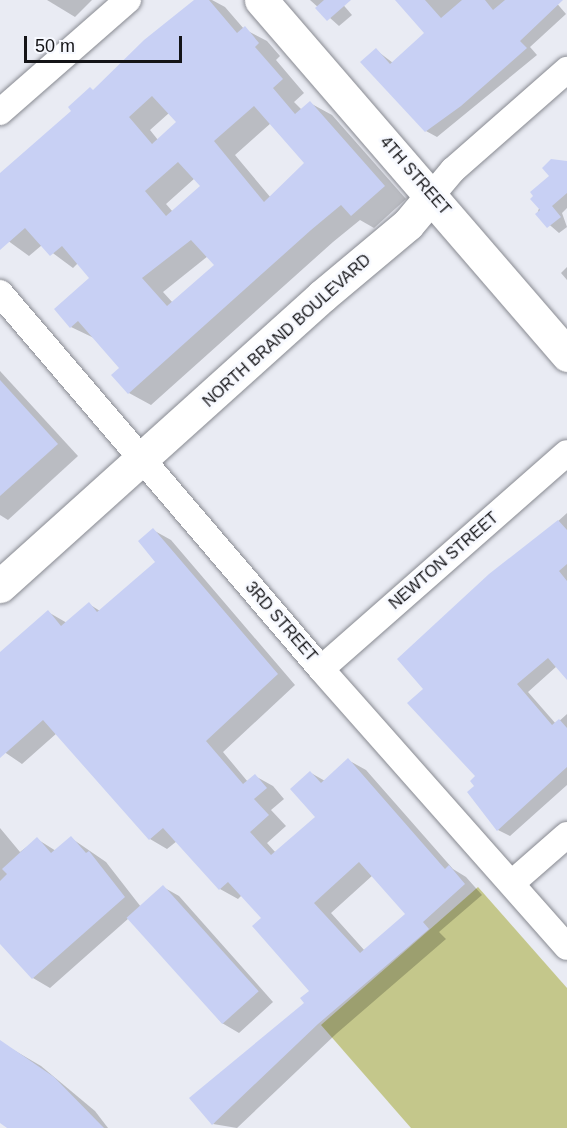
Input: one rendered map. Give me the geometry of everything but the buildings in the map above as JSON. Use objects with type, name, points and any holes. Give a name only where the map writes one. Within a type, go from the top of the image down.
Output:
[{"type":"street","points":[[0,112],[129,0]]},
{"type":"street","name":"4TH STREET","points":[[261,0],[432,195],[567,355]]},
{"type":"street","name":"NORTH BRAND BOULEVARD","points":[[0,586],[142,461],[322,296],[408,224],[453,170],[567,70]]},
{"type":"street","name":"3RD STREET","points":[[0,293],[321,669],[567,947]]},
{"type":"street","name":"NEWTON STREET","points":[[321,669],[567,453]]},
{"type":"street","points":[[512,883],[567,835]]},
{"type":"green space","points":[[478,887],[567,988],[567,1128],[411,1128],[321,1025]]}]
